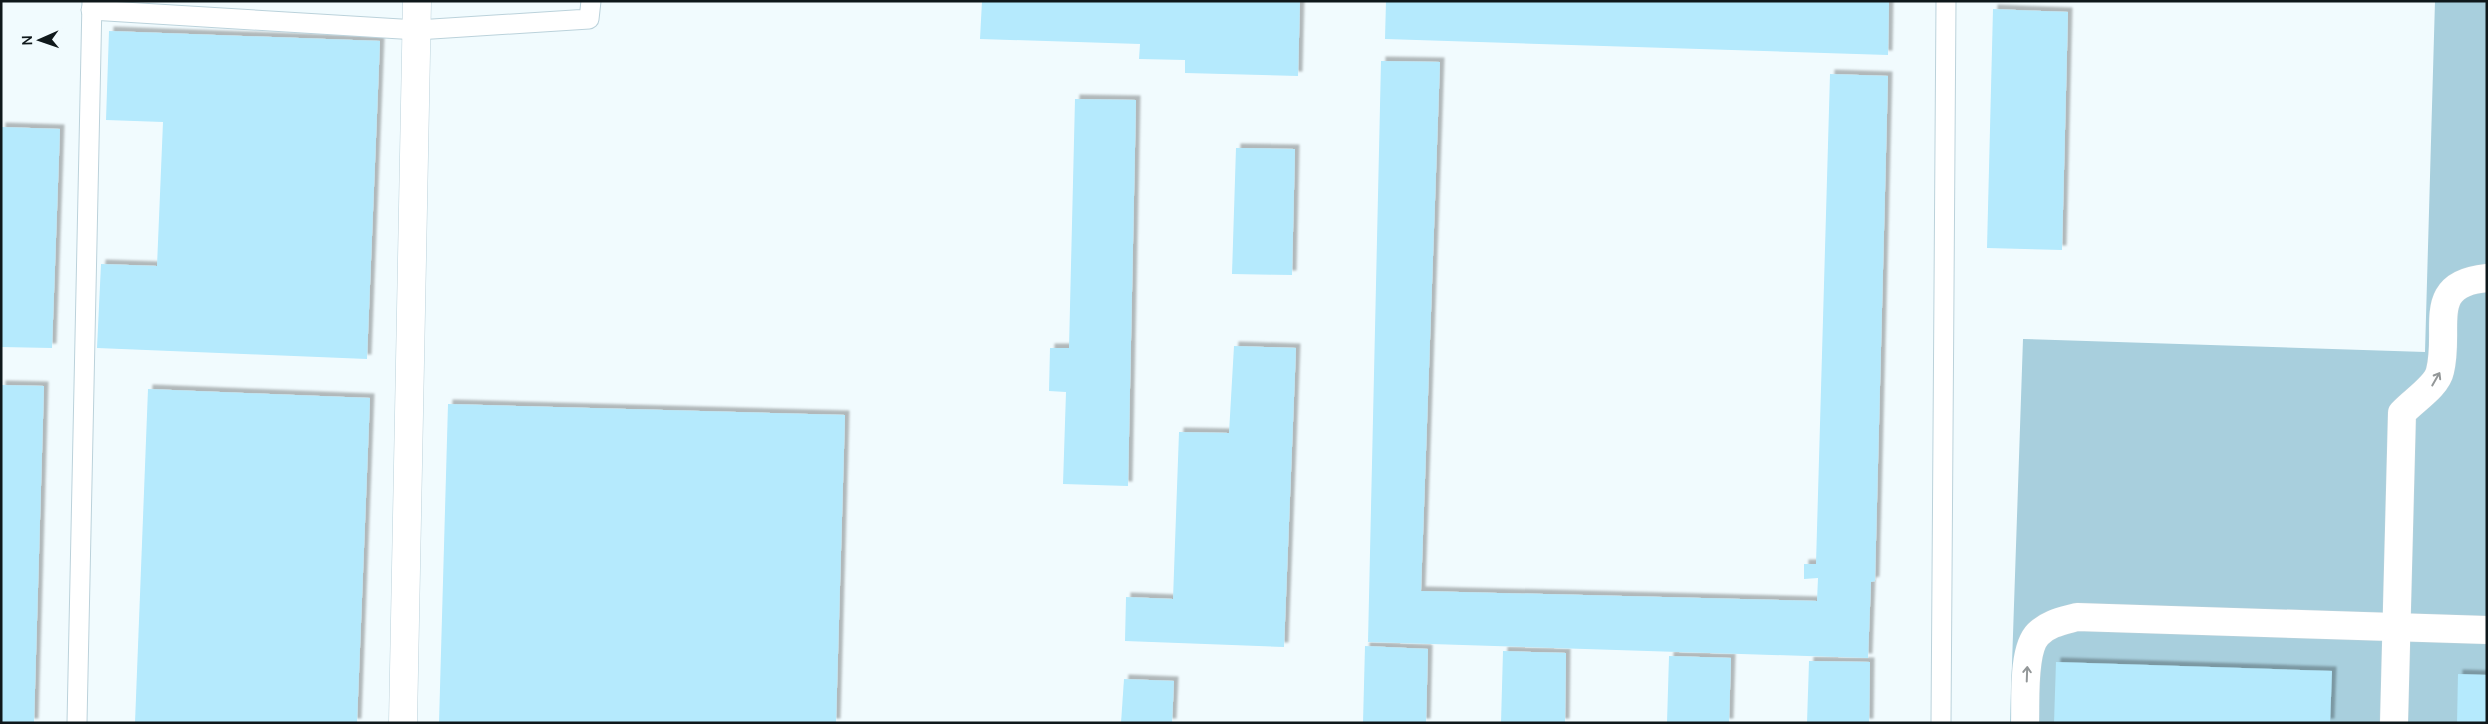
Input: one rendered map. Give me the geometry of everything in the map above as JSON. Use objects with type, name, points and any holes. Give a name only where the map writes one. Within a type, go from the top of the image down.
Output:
[{"type":"street","points":[[402,723],[417,1]]},
{"type":"street","points":[[2394,723],[2402,413],[2415,399],[2431,388],[2440,372],[2444,303],[2453,288],[2470,279],[2487,278]]},
{"type":"street","points":[[2025,723],[2028,656],[2036,635],[2053,623],[2077,617],[2487,630]]},
{"type":"lane","points":[[77,723],[92,6],[416,30],[590,19],[591,1]]},
{"type":"lane","points":[[1941,723],[1946,1]]},
{"type":"shaded area","points":[[2435,1],[2487,1],[2487,723],[2010,723],[2023,339],[2425,352]]},
{"type":"building","points":[[982,1],[1300,1],[1298,76],[1185,73],[1185,60],[1139,59],[1140,44],[980,39]]},
{"type":"building","points":[[1386,1],[1889,1],[1888,55],[1385,39]]},
{"type":"building","points":[[1993,9],[2068,12],[2062,250],[1987,248]]},
{"type":"building","points":[[109,31],[380,41],[367,359],[97,348],[101,264],[157,266],[163,122],[106,120]]},
{"type":"building","points":[[1381,61],[1440,62],[1421,591],[1817,601],[1818,578],[1804,579],[1804,564],[1816,564],[1830,74],[1888,76],[1875,581],[1871,582],[1868,658],[1368,642]]},
{"type":"building","points":[[1075,99],[1136,100],[1128,486],[1063,484],[1066,392],[1049,391],[1050,348],[1069,348]]},
{"type":"building","points":[[1,127],[60,129],[52,348],[1,347]]},
{"type":"building","points":[[1236,148],[1295,149],[1292,275],[1232,274]]},
{"type":"building","points":[[1234,346],[1296,348],[1284,647],[1125,641],[1126,597],[1173,599],[1179,432],[1229,433]]},
{"type":"building","points":[[1,385],[44,386],[34,723],[1,723]]},
{"type":"building","points":[[148,389],[370,398],[357,723],[135,723]]},
{"type":"building","points":[[448,404],[845,415],[836,723],[439,723]]},
{"type":"building","points":[[1365,646],[1428,649],[1426,723],[1363,723]]},
{"type":"building","points":[[1503,651],[1566,653],[1565,723],[1501,723]]},
{"type":"building","points":[[1669,656],[1731,658],[1729,723],[1667,723]]},
{"type":"building","points":[[1809,661],[1870,662],[1869,723],[1807,723]]},
{"type":"building","points":[[2056,662],[2332,671],[2330,723],[2054,723]]},
{"type":"building","points":[[2458,674],[2487,675],[2487,723],[2457,723]]},
{"type":"building","points":[[1124,679],[1174,681],[1172,723],[1121,723]]}]
